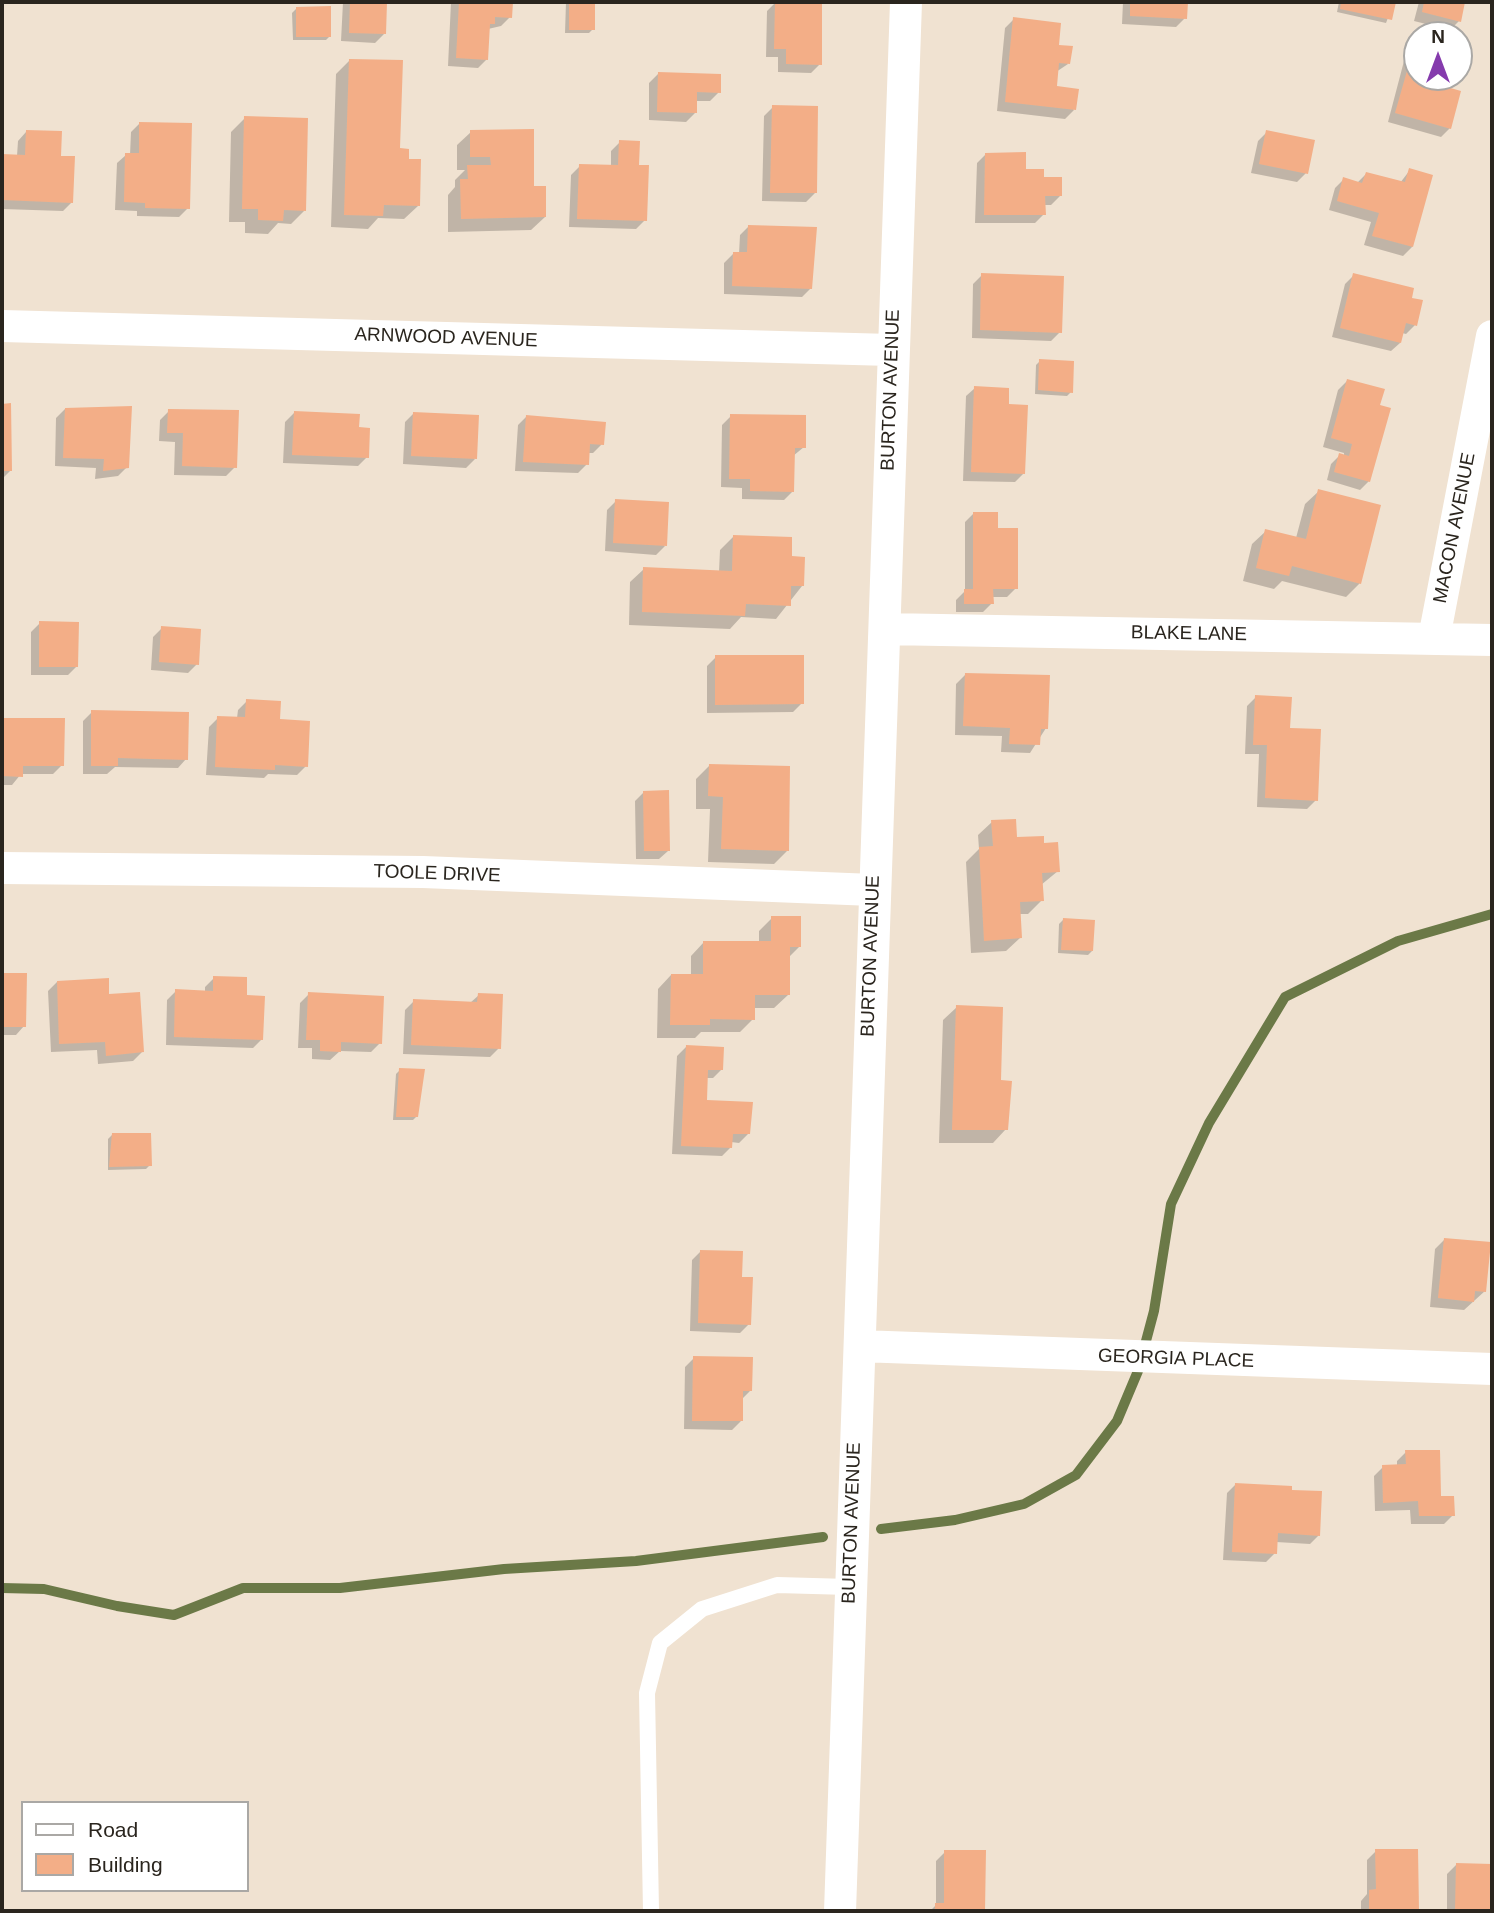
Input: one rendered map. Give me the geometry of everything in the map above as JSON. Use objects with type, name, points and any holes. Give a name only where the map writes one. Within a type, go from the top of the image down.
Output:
[{"type":"street","name":"BURTON AVENUE","points":[[840,1911],[873,890],[886,629],[891,350],[900,211],[906,2]]},
{"type":"street","name":"ARNWOOD AVENUE","points":[[2,326],[891,350]]},
{"type":"street","name":"MACON AVENUE","points":[[1434,638],[1492,336]]},
{"type":"street","name":"BLAKE LANE","points":[[886,629],[1492,640]]},
{"type":"street","name":"TOOLE DRIVE","points":[[2,868],[423,872],[873,890]]},
{"type":"street","name":"GEORGIA PLACE","points":[[860,1346],[1492,1369]]},
{"type":"lane","points":[[651,1911],[647,1693],[660,1643],[702,1609],[778,1585],[849,1587]]},
{"type":"building","points":[[350,2],[387,2],[386,34],[349,33]]},
{"type":"building","points":[[459,2],[513,2],[512,18],[495,17],[495,24],[490,24],[488,60],[456,58]]},
{"type":"building","points":[[569,2],[595,2],[595,30],[569,30]]},
{"type":"building","points":[[775,2],[822,2],[822,65],[786,64],[786,49],[774,49]]},
{"type":"building","points":[[1130,2],[1188,2],[1187,19],[1130,16]]},
{"type":"building","points":[[1341,2],[1396,2],[1392,20],[1340,9]]},
{"type":"building","points":[[1424,2],[1465,2],[1461,21],[1422,12]]},
{"type":"building","points":[[331,6],[331,37],[296,37],[296,7]]},
{"type":"building","points":[[1013,17],[1061,23],[1059,45],[1073,46],[1070,64],[1059,63],[1057,86],[1079,89],[1076,110],[1005,102]]},
{"type":"building","points":[[349,59],[403,60],[400,148],[409,149],[409,159],[421,159],[420,206],[384,205],[383,216],[344,215]]},
{"type":"building","points":[[658,72],[721,74],[721,93],[697,92],[697,113],[657,112]]},
{"type":"building","points":[[1403,85],[1403,91],[1461,91],[1451,129],[1395,113]]},
{"type":"building","points":[[772,105],[818,106],[817,193],[770,193]]},
{"type":"building","points":[[244,116],[308,118],[306,211],[284,210],[283,221],[258,220],[258,209],[242,209]]},
{"type":"building","points":[[139,122],[192,123],[190,209],[145,208],[145,203],[124,202],[125,153],[139,153]]},
{"type":"building","points":[[534,129],[534,186],[546,186],[546,217],[461,219],[460,179],[468,179],[467,165],[491,165],[490,157],[470,157],[470,130]]},
{"type":"building","points":[[26,130],[62,131],[61,156],[75,156],[73,203],[2,200],[2,154],[25,155]]},
{"type":"building","points":[[1266,130],[1315,140],[1308,174],[1259,164]]},
{"type":"building","points":[[619,140],[640,141],[639,165],[649,165],[647,221],[577,219],[579,164],[618,165]]},
{"type":"building","points":[[1026,152],[1026,169],[1044,169],[1044,177],[1062,177],[1062,196],[1045,196],[1046,215],[984,215],[985,153]]},
{"type":"building","points":[[1409,168],[1433,175],[1413,247],[1372,236],[1379,213],[1337,201],[1343,177],[1362,183],[1366,172],[1405,182]]},
{"type":"building","points":[[748,225],[817,227],[812,289],[732,286],[733,252],[747,252]]},
{"type":"building","points":[[981,273],[1064,276],[1062,333],[980,330]]},
{"type":"building","points":[[1353,273],[1414,288],[1412,298],[1423,300],[1417,326],[1406,323],[1401,343],[1340,328]]},
{"type":"building","points":[[1039,359],[1074,361],[1073,393],[1038,390]]},
{"type":"building","points":[[1347,379],[1385,389],[1380,405],[1391,408],[1370,482],[1334,472],[1339,453],[1349,456],[1352,444],[1331,438]]},
{"type":"building","points":[[974,386],[1009,388],[1009,404],[1028,405],[1025,474],[971,472]]},
{"type":"building","points":[[11,403],[12,471],[2,471],[2,404]]},
{"type":"building","points":[[132,406],[129,468],[103,471],[104,459],[63,458],[65,408]]},
{"type":"building","points":[[168,409],[239,410],[237,468],[182,466],[183,433],[167,433]]},
{"type":"building","points":[[294,411],[360,414],[359,427],[370,428],[369,458],[292,455]]},
{"type":"building","points":[[413,412],[479,415],[477,459],[411,456]]},
{"type":"building","points":[[730,414],[806,415],[806,448],[795,448],[794,492],[750,491],[750,479],[729,479]]},
{"type":"building","points":[[526,415],[606,422],[604,445],[590,444],[589,465],[523,462]]},
{"type":"building","points":[[1318,489],[1381,505],[1361,584],[1292,566],[1289,576],[1256,568],[1265,529],[1306,539]]},
{"type":"building","points":[[615,499],[669,502],[667,546],[613,543]]},
{"type":"building","points":[[973,512],[998,512],[998,528],[1018,528],[1018,589],[993,589],[994,604],[964,604],[964,589],[973,589]]},
{"type":"building","points":[[733,535],[792,537],[792,556],[805,557],[804,586],[791,586],[791,606],[746,604],[745,616],[642,612],[643,567],[732,571]]},
{"type":"building","points":[[39,621],[79,622],[78,667],[39,667]]},
{"type":"building","points":[[161,626],[201,629],[199,665],[159,662]]},
{"type":"building","points":[[715,655],[804,655],[804,704],[715,705]]},
{"type":"building","points":[[965,673],[1050,675],[1048,729],[1041,729],[1040,745],[1009,744],[1010,728],[963,726]]},
{"type":"building","points":[[1255,695],[1292,697],[1290,728],[1321,729],[1318,801],[1265,798],[1267,745],[1253,745]]},
{"type":"building","points":[[246,699],[281,701],[280,719],[310,721],[308,767],[275,765],[275,770],[215,767],[217,716],[245,717]]},
{"type":"building","points":[[91,710],[189,712],[188,760],[118,758],[118,766],[91,766]]},
{"type":"building","points":[[2,718],[65,718],[64,766],[23,766],[23,777],[2,776]]},
{"type":"building","points":[[709,764],[790,766],[789,851],[721,849],[723,797],[708,796]]},
{"type":"building","points":[[669,790],[670,851],[644,851],[643,791]]},
{"type":"building","points":[[1016,819],[1017,837],[1044,836],[1044,843],[1058,842],[1060,872],[1042,873],[1044,901],[1020,902],[1022,938],[984,941],[979,847],[993,846],[991,820]]},
{"type":"building","points":[[771,916],[801,916],[801,947],[790,947],[790,995],[755,995],[755,1020],[710,1019],[710,1025],[670,1025],[671,974],[703,974],[703,941],[771,941]]},
{"type":"building","points":[[1063,918],[1095,920],[1093,951],[1061,950]]},
{"type":"building","points":[[2,973],[27,973],[26,1027],[2,1027]]},
{"type":"building","points":[[213,976],[247,977],[247,995],[265,996],[263,1040],[174,1037],[175,989],[213,991]]},
{"type":"building","points":[[109,978],[109,994],[140,992],[144,1052],[106,1056],[105,1042],[59,1044],[57,981]]},
{"type":"building","points":[[308,992],[384,996],[382,1044],[341,1042],[341,1052],[320,1051],[320,1040],[306,1040]]},
{"type":"building","points":[[478,993],[503,994],[501,1049],[411,1045],[413,999],[477,1002]]},
{"type":"building","points":[[956,1005],[1003,1007],[1001,1080],[1012,1081],[1008,1130],[952,1130]]},
{"type":"building","points":[[686,1045],[724,1047],[723,1070],[708,1070],[707,1100],[753,1102],[750,1134],[733,1134],[732,1148],[681,1146]]},
{"type":"building","points":[[399,1068],[425,1069],[418,1117],[396,1117]]},
{"type":"building","points":[[112,1133],[151,1133],[152,1166],[109,1167]]},
{"type":"building","points":[[1444,1238],[1491,1242],[1486,1292],[1475,1291],[1474,1302],[1438,1298]]},
{"type":"building","points":[[700,1250],[743,1251],[742,1277],[753,1277],[751,1325],[698,1323]]},
{"type":"building","points":[[693,1356],[753,1357],[752,1391],[743,1391],[743,1421],[692,1421]]},
{"type":"building","points":[[1405,1450],[1440,1450],[1441,1496],[1454,1496],[1455,1516],[1419,1516],[1418,1501],[1383,1503],[1382,1465],[1406,1464]]},
{"type":"building","points":[[1235,1483],[1292,1486],[1292,1490],[1322,1491],[1320,1536],[1278,1533],[1277,1554],[1232,1552]]},
{"type":"building","points":[[1375,1849],[1418,1849],[1419,1911],[1369,1911],[1369,1890],[1376,1889]]},
{"type":"building","points":[[944,1850],[986,1850],[985,1911],[935,1911],[935,1903],[944,1903]]},
{"type":"building","points":[[1456,1863],[1492,1864],[1492,1911],[1455,1911]]},
{"type":"waterway","points":[[881,1529],[955,1520],[1024,1504],[1076,1475],[1117,1421],[1138,1371],[1154,1311],[1171,1204],[1209,1123],[1285,997],[1398,941],[1492,914]]},
{"type":"waterway","points":[[2,1588],[44,1589],[117,1606],[174,1615],[243,1588],[340,1588],[504,1569],[636,1561],[823,1537]]}]
